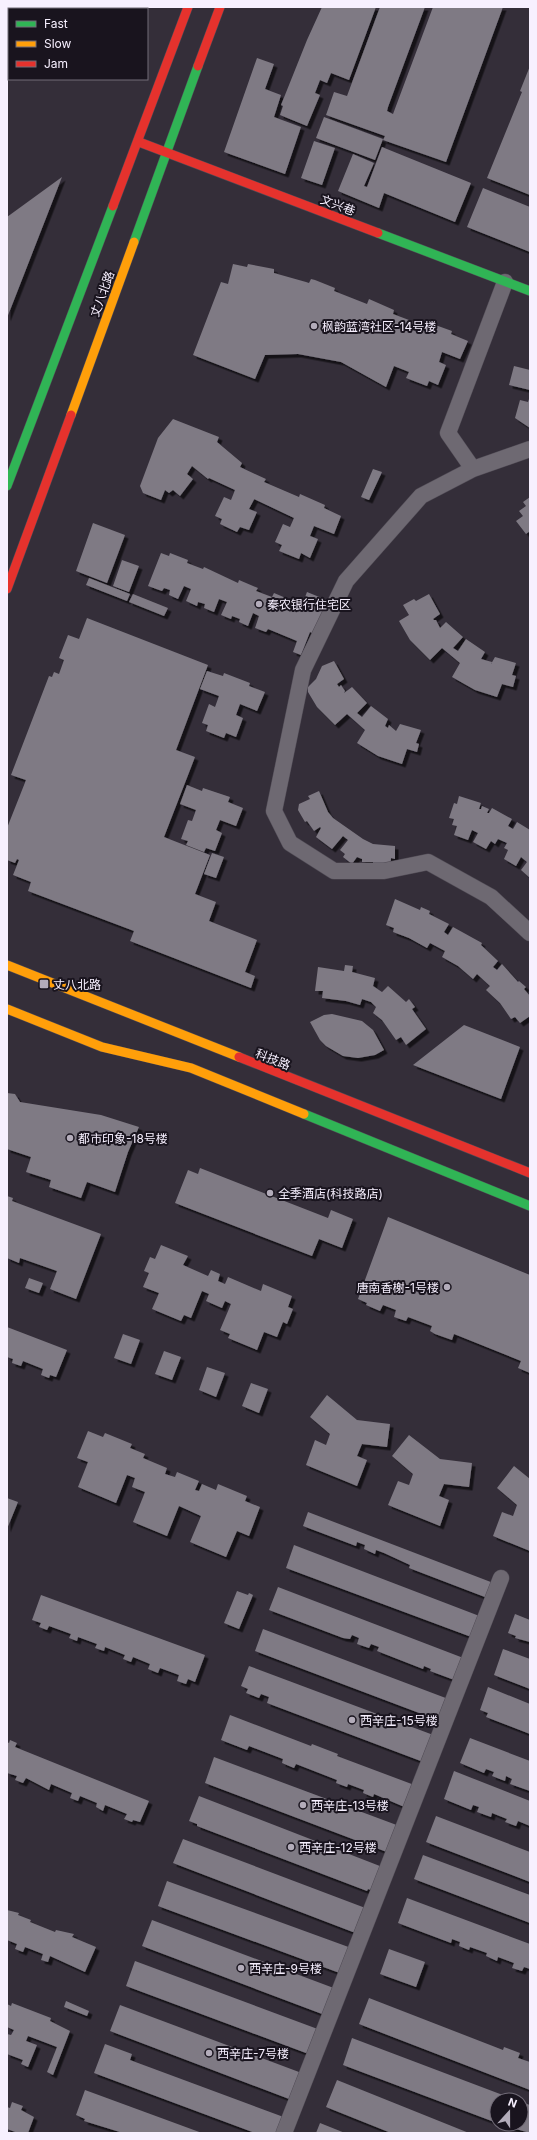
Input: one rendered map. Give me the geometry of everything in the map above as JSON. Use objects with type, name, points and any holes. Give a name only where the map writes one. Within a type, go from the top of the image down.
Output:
[{"type":"main road","name":"丈八北路","points":[[7,486],[139,142],[188,7]]},
{"type":"main road","name":"丈八北路","points":[[7,589],[220,7]]},
{"type":"main road","name":"文兴巷","points":[[139,142],[530,291]]},
{"type":"main road","name":"科技路","points":[[7,966],[530,1174]]},
{"type":"main road","points":[[7,1009],[102,1047],[191,1068],[530,1206]]},
{"type":"street","points":[[473,469],[448,433],[505,282]]},
{"type":"street","points":[[530,450],[473,469],[421,496],[346,581],[303,670],[274,811],[290,843],[334,872],[384,871],[428,862],[491,897],[530,933]]},
{"type":"street","points":[[284,2133],[501,1578]]},
{"type":"building","points":[[108,7],[110,8],[80,8]]},
{"type":"building","points":[[322,7],[376,7],[349,80],[331,73],[327,83],[320,80],[315,93],[320,95],[307,126],[280,115],[283,106],[281,105]]},
{"type":"building","points":[[380,7],[425,7],[388,107],[387,111],[393,114],[433,7],[503,7],[446,162],[383,140],[385,136],[326,115],[334,92],[347,96]]},
{"type":"building","points":[[257,58],[274,64],[265,89],[281,95],[274,117],[301,127],[285,174],[224,152]]},
{"type":"building","points":[[530,66],[530,195],[487,178],[522,92],[520,91]]},
{"type":"building","points":[[324,117],[383,139],[375,160],[316,138]]},
{"type":"building","points":[[314,141],[335,148],[322,185],[301,178]]},
{"type":"building","points":[[382,147],[471,183],[455,222],[384,193],[379,208],[338,191],[353,154],[374,163],[364,186],[367,187]]},
{"type":"building","points":[[62,177],[7,318],[7,217]]},
{"type":"building","points":[[483,188],[530,207],[530,252],[467,227]]},
{"type":"building","name":"枫韵蓝湾社区-14号楼","points":[[233,264],[247,267],[248,264],[274,269],[274,273],[309,283],[311,279],[315,280],[335,288],[334,291],[367,304],[369,299],[394,310],[393,314],[425,326],[427,322],[452,331],[451,334],[468,341],[460,359],[442,352],[439,362],[446,365],[438,385],[429,381],[427,386],[406,378],[409,372],[394,366],[386,387],[341,362],[298,354],[265,355],[255,379],[193,355],[221,282],[228,284]]},
{"type":"building","points":[[514,366],[530,370],[530,390],[509,385]]},
{"type":"building","points":[[530,396],[530,428],[515,418],[520,400],[528,402]]},
{"type":"building","points":[[173,419],[219,437],[217,442],[242,463],[240,467],[266,479],[264,482],[299,497],[300,494],[325,505],[324,508],[341,516],[334,534],[314,526],[310,536],[318,539],[310,558],[301,553],[299,559],[279,551],[282,545],[275,542],[283,524],[290,527],[294,518],[254,499],[249,509],[257,512],[249,530],[240,527],[237,532],[220,524],[222,519],[215,516],[224,497],[231,500],[235,490],[209,478],[208,479],[192,466],[187,474],[193,479],[180,496],[173,490],[169,493],[165,490],[161,500],[143,493],[140,486],[158,438]]},
{"type":"building","points":[[373,469],[382,472],[369,500],[361,497]]},
{"type":"building","points":[[530,497],[530,531],[526,534],[516,521],[523,516],[519,511],[526,506],[523,502]]},
{"type":"building","points":[[93,523],[125,535],[107,583],[76,571]]},
{"type":"building","name":"秦农银行住宅区","points":[[161,553],[169,556],[170,553],[188,560],[187,563],[203,569],[204,567],[238,583],[239,580],[258,588],[256,591],[272,597],[274,593],[293,601],[292,604],[301,608],[307,592],[339,605],[316,635],[310,632],[301,655],[293,652],[297,641],[268,629],[266,632],[255,628],[259,616],[253,613],[248,626],[239,622],[240,619],[232,616],[231,619],[221,615],[227,602],[219,599],[214,612],[204,608],[205,604],[198,602],[197,606],[186,601],[191,589],[184,586],[178,599],[169,595],[170,590],[164,588],[162,591],[148,586]]},
{"type":"building","points":[[122,560],[139,566],[129,592],[113,586]]},
{"type":"building","points":[[89,578],[130,594],[127,601],[86,585]]},
{"type":"building","points":[[133,594],[168,608],[164,616],[129,602]]},
{"type":"building","points":[[429,594],[440,614],[433,619],[436,620],[440,628],[446,622],[463,637],[453,648],[458,651],[466,639],[485,652],[481,659],[492,662],[491,664],[495,657],[516,663],[512,675],[516,676],[513,687],[502,684],[497,697],[475,690],[452,677],[460,663],[442,648],[430,660],[410,640],[399,621],[409,615],[403,605],[414,599],[416,601]]},
{"type":"building","points":[[87,618],[208,665],[176,750],[195,757],[164,837],[210,855],[195,894],[216,902],[209,921],[257,940],[245,972],[255,976],[251,988],[130,941],[134,931],[28,891],[31,882],[13,875],[19,860],[17,859],[15,863],[7,860],[7,828],[26,780],[11,775],[49,676],[52,677],[54,672],[59,674],[64,660],[59,658],[68,635],[79,639]]},
{"type":"building","points":[[334,661],[344,679],[337,684],[339,687],[341,685],[345,691],[344,693],[352,687],[367,703],[357,713],[362,717],[371,706],[388,719],[385,726],[388,728],[389,725],[396,731],[400,724],[421,730],[416,743],[419,744],[417,752],[407,749],[402,764],[378,756],[357,743],[365,730],[347,714],[335,725],[317,707],[308,692],[308,687],[316,679],[322,666]]},
{"type":"building","points":[[207,671],[223,676],[224,673],[250,683],[249,686],[265,692],[257,711],[240,704],[236,715],[243,718],[236,737],[226,733],[224,738],[206,731],[208,725],[202,723],[209,704],[215,707],[219,696],[200,689]]},
{"type":"building","points":[[187,785],[202,791],[203,788],[230,797],[228,802],[243,808],[236,826],[220,820],[216,830],[222,833],[215,851],[206,848],[204,852],[186,845],[188,841],[181,839],[188,820],[192,821],[196,810],[180,804]]},
{"type":"building","points":[[319,791],[328,812],[333,818],[363,839],[373,844],[395,846],[395,859],[391,858],[390,870],[373,865],[373,862],[362,862],[362,859],[357,857],[352,864],[343,857],[345,854],[340,850],[348,840],[343,836],[332,849],[316,837],[321,828],[320,827],[314,831],[307,821],[305,822],[298,810],[299,804],[310,799],[308,796]]},
{"type":"building","points":[[459,796],[481,803],[479,809],[481,809],[482,806],[489,809],[487,813],[489,813],[492,808],[512,819],[508,826],[513,829],[517,822],[530,830],[530,878],[521,870],[527,862],[521,857],[516,866],[504,859],[508,850],[504,848],[507,843],[498,839],[495,844],[491,841],[486,849],[473,842],[478,833],[472,830],[468,840],[454,835],[457,826],[452,825],[454,819],[449,818],[454,803],[457,804]]},
{"type":"building","points":[[212,853],[224,857],[216,878],[204,874]]},
{"type":"building","points":[[395,899],[420,910],[421,907],[430,911],[429,914],[449,924],[444,932],[448,935],[453,927],[482,943],[481,945],[498,961],[493,967],[497,970],[502,964],[518,982],[519,981],[526,987],[524,989],[530,996],[530,1016],[520,1023],[515,1017],[511,1019],[500,1003],[486,990],[490,986],[477,974],[473,979],[458,966],[442,957],[445,951],[430,943],[427,948],[409,938],[393,932],[394,928],[386,925]]},
{"type":"building","points":[[345,965],[353,966],[352,972],[375,978],[373,986],[382,992],[388,986],[406,1002],[409,999],[415,1007],[412,1009],[426,1029],[406,1045],[401,1037],[396,1040],[382,1020],[373,1013],[376,1007],[371,1002],[362,999],[360,1005],[346,1001],[322,998],[323,991],[315,991],[318,967],[344,971]]},
{"type":"building","points":[[332,1014],[362,1021],[373,1030],[384,1050],[375,1055],[358,1058],[343,1056],[326,1046],[320,1040],[310,1022],[324,1015]]},
{"type":"building","points":[[464,1025],[520,1047],[501,1099],[413,1065]]},
{"type":"building","name":"都市印象-18号楼","points":[[7,1093],[15,1094],[20,1102],[101,1115],[139,1127],[128,1152],[115,1192],[87,1182],[81,1198],[49,1187],[51,1180],[26,1172],[31,1157],[7,1149]]},
{"type":"building","points":[[200,1168],[328,1218],[331,1210],[353,1219],[342,1248],[319,1239],[312,1256],[175,1203],[188,1170],[198,1174]]},
{"type":"building","points":[[7,1196],[13,1198],[12,1201],[101,1234],[76,1299],[50,1289],[57,1271],[20,1258],[19,1263],[7,1258]]},
{"type":"building","name":"唐南香榭-1号楼","points":[[388,1217],[530,1275],[530,1373],[518,1368],[521,1361],[454,1334],[452,1340],[435,1334],[430,1331],[432,1326],[408,1317],[406,1321],[394,1317],[396,1310],[383,1305],[380,1311],[366,1305],[367,1303],[358,1299]]},
{"type":"building","points":[[161,1245],[188,1256],[183,1265],[208,1276],[211,1270],[220,1274],[218,1281],[225,1284],[228,1277],[261,1291],[263,1284],[292,1296],[288,1307],[293,1309],[287,1324],[283,1322],[277,1337],[264,1332],[257,1350],[228,1338],[230,1334],[220,1330],[231,1304],[225,1301],[222,1308],[206,1301],[209,1294],[202,1291],[191,1318],[184,1315],[181,1321],[152,1309],[159,1293],[143,1287],[149,1273],[144,1271],[150,1257],[155,1259]]},
{"type":"building","points":[[29,1278],[43,1283],[39,1293],[25,1288]]},
{"type":"building","points":[[7,1327],[67,1350],[56,1377],[50,1375],[49,1378],[41,1375],[43,1369],[23,1361],[21,1366],[12,1363],[13,1359],[7,1357]]},
{"type":"building","points":[[123,1334],[140,1340],[131,1364],[114,1358]]},
{"type":"building","points":[[164,1351],[181,1357],[172,1380],[155,1374]]},
{"type":"building","points":[[207,1367],[225,1373],[216,1397],[199,1390]]},
{"type":"building","points":[[251,1383],[268,1389],[259,1413],[242,1406]]},
{"type":"building","points":[[327,1395],[357,1420],[390,1424],[387,1447],[362,1444],[357,1456],[367,1460],[357,1486],[306,1465],[315,1440],[326,1445],[330,1434],[310,1417]]},
{"type":"building","points":[[88,1431],[103,1437],[105,1433],[132,1444],[130,1448],[145,1454],[143,1458],[167,1468],[165,1474],[175,1477],[177,1472],[199,1481],[195,1490],[199,1491],[202,1484],[216,1490],[218,1484],[247,1496],[245,1501],[260,1507],[249,1536],[237,1531],[226,1557],[190,1542],[201,1516],[179,1506],[167,1536],[133,1522],[145,1492],[132,1487],[135,1478],[127,1475],[116,1503],[78,1487],[88,1462],[77,1458]]},
{"type":"building","points":[[409,1435],[440,1459],[472,1463],[469,1487],[444,1484],[439,1496],[449,1500],[440,1526],[388,1505],[398,1481],[409,1485],[413,1474],[392,1456]]},
{"type":"building","points":[[514,1466],[530,1479],[530,1551],[493,1536],[502,1512],[513,1516],[517,1505],[497,1488]]},
{"type":"building","points":[[7,1498],[18,1502],[7,1529]]},
{"type":"building","points":[[308,1512],[496,1584],[490,1599],[409,1568],[410,1565],[384,1553],[376,1550],[375,1554],[364,1549],[365,1545],[357,1542],[356,1546],[303,1526]]},
{"type":"building","points":[[294,1545],[482,1617],[474,1638],[286,1568]]},
{"type":"building","points":[[278,1587],[466,1659],[457,1681],[430,1671],[431,1669],[424,1666],[423,1669],[377,1651],[379,1647],[371,1644],[369,1648],[357,1644],[359,1638],[352,1635],[350,1639],[343,1638],[269,1610]]},
{"type":"building","points":[[237,1591],[248,1595],[249,1593],[253,1595],[239,1629],[224,1623]]},
{"type":"building","points":[[41,1595],[205,1655],[195,1682],[188,1679],[186,1684],[177,1681],[179,1675],[160,1668],[158,1673],[148,1669],[150,1664],[133,1657],[131,1662],[123,1659],[125,1655],[105,1647],[104,1651],[95,1648],[97,1644],[78,1637],[77,1641],[69,1638],[71,1634],[49,1626],[47,1630],[39,1627],[41,1623],[32,1620]]},
{"type":"building","points":[[515,1614],[530,1620],[530,1642],[515,1638],[516,1636],[508,1633]]},
{"type":"building","points":[[263,1629],[451,1700],[443,1722],[255,1651]]},
{"type":"building","points":[[503,1649],[530,1659],[530,1689],[494,1675]]},
{"type":"building","name":"西辛庄-15号楼","points":[[249,1666],[436,1736],[426,1763],[267,1703],[269,1697],[261,1694],[259,1698],[246,1693],[248,1689],[241,1686]]},
{"type":"building","points":[[488,1687],[530,1704],[530,1734],[486,1717],[488,1713],[480,1710]]},
{"type":"building","points":[[230,1715],[311,1746],[312,1744],[338,1754],[337,1756],[417,1786],[409,1809],[374,1794],[373,1797],[363,1793],[364,1790],[348,1784],[347,1787],[336,1783],[337,1780],[296,1764],[294,1768],[282,1763],[283,1759],[249,1746],[247,1750],[221,1740]]},
{"type":"building","points":[[470,1738],[530,1761],[530,1791],[510,1784],[512,1779],[506,1776],[505,1781],[492,1776],[494,1772],[486,1769],[484,1773],[460,1763]]},
{"type":"building","points":[[10,1740],[17,1743],[15,1747],[149,1801],[140,1822],[133,1820],[132,1822],[124,1819],[127,1814],[105,1805],[103,1811],[96,1807],[97,1803],[80,1796],[78,1801],[70,1798],[72,1793],[51,1784],[49,1790],[26,1778],[23,1783],[15,1780],[17,1776],[7,1773],[7,1742],[9,1743]]},
{"type":"building","name":"西辛庄-13号楼","points":[[214,1757],[402,1827],[392,1854],[205,1783]]},
{"type":"building","points":[[454,1771],[530,1801],[530,1826],[518,1821],[516,1826],[505,1822],[507,1819],[492,1813],[491,1817],[477,1812],[479,1807],[473,1805],[471,1810],[444,1799]]},
{"type":"building","name":"西辛庄-12号楼","points":[[199,1796],[385,1868],[376,1892],[368,1889],[367,1891],[197,1826],[197,1824],[189,1821]]},
{"type":"building","points":[[436,1816],[530,1852],[530,1882],[426,1842]]},
{"type":"building","points":[[183,1839],[368,1909],[358,1934],[173,1863]]},
{"type":"building","points":[[423,1855],[530,1895],[530,1923],[414,1879]]},
{"type":"building","points":[[167,1881],[354,1949],[345,1975],[158,1906]]},
{"type":"building","points":[[407,1898],[530,1944],[530,1969],[524,1967],[522,1971],[512,1968],[514,1963],[498,1957],[497,1961],[486,1956],[487,1953],[470,1947],[469,1950],[459,1946],[460,1942],[452,1939],[451,1943],[398,1923]]},
{"type":"building","points":[[7,1910],[19,1913],[18,1915],[31,1920],[30,1922],[55,1932],[56,1930],[74,1934],[72,1937],[96,1947],[85,1972],[50,1956],[48,1962],[41,1960],[43,1954],[25,1947],[23,1952],[15,1949],[17,1944],[7,1940]]},
{"type":"building","name":"西辛庄-9号楼","points":[[152,1920],[339,1990],[330,2017],[142,1946]]},
{"type":"building","points":[[389,1949],[425,1962],[416,1987],[380,1974]]},
{"type":"building","points":[[135,1961],[323,2031],[314,2056],[126,1986]]},
{"type":"building","points":[[369,1998],[503,2050],[504,2047],[520,2053],[518,2058],[530,2062],[530,2090],[359,2024]]},
{"type":"building","points":[[66,2001],[89,2011],[87,2016],[64,2007]]},
{"type":"building","points":[[12,2003],[51,2018],[50,2021],[70,2031],[53,2075],[47,2072],[57,2047],[28,2036],[26,2041],[37,2045],[28,2067],[21,2064],[23,2060],[7,2054],[7,2034],[11,2035],[14,2030],[7,2027],[7,2004],[11,2006]]},
{"type":"building","name":"西辛庄-7号楼","points":[[120,2005],[307,2075],[297,2102],[110,2031]]},
{"type":"building","points":[[352,2038],[495,2092],[489,2092],[489,2120],[343,2065]]},
{"type":"building","points":[[105,2044],[132,2054],[130,2060],[289,2119],[284,2133],[255,2133],[94,2073]]},
{"type":"building","points":[[337,2080],[469,2133],[391,2133],[326,2107]]},
{"type":"building","points":[[85,2090],[202,2133],[123,2133],[84,2121],[85,2119],[76,2115]]},
{"type":"building","points":[[12,2102],[23,2106],[21,2110],[34,2117],[28,2133],[18,2133],[7,2129],[7,2107],[10,2108]]},
{"type":"building","points":[[529,2105],[530,2105],[530,2133],[526,2132],[529,2132]]},
{"type":"building","points":[[320,2123],[345,2133],[316,2133]]},
{"type":"traffic: fast","points":[[134,242],[198,66]]},
{"type":"traffic: fast","points":[[7,486],[113,206]]},
{"type":"traffic: fast","points":[[378,233],[530,291]]},
{"type":"traffic: fast","points":[[304,1114],[530,1206]]},
{"type":"traffic: slow","points":[[71,415],[134,242]]},
{"type":"traffic: slow","points":[[7,965],[239,1057]]},
{"type":"traffic: slow","points":[[7,1009],[102,1047],[191,1068],[304,1114]]},
{"type":"traffic: jam","points":[[113,206],[188,7]]},
{"type":"traffic: jam","points":[[198,66],[220,7]]},
{"type":"traffic: jam","points":[[139,142],[378,233]]},
{"type":"traffic: jam","points":[[7,589],[71,415]]},
{"type":"traffic: jam","points":[[239,1057],[530,1173]]},
{"type":"place","name":"枫韵蓝湾社区-14号楼","points":[[314,326]]},
{"type":"place","name":"秦农银行住宅区","points":[[259,604]]},
{"type":"place","name":"丈八北路","points":[[44,984]]},
{"type":"place","name":"都市印象-18号楼","points":[[70,1138]]},
{"type":"place","name":"全季酒店(科技路店)","points":[[270,1193]]},
{"type":"place","name":"唐南香榭-1号楼","points":[[447,1287]]},
{"type":"place","name":"西辛庄-15号楼","points":[[352,1720]]},
{"type":"place","name":"西辛庄-13号楼","points":[[303,1805]]},
{"type":"place","name":"西辛庄-12号楼","points":[[291,1847]]},
{"type":"place","name":"西辛庄-9号楼","points":[[241,1968]]},
{"type":"place","name":"西辛庄-7号楼","points":[[209,2053]]}]
